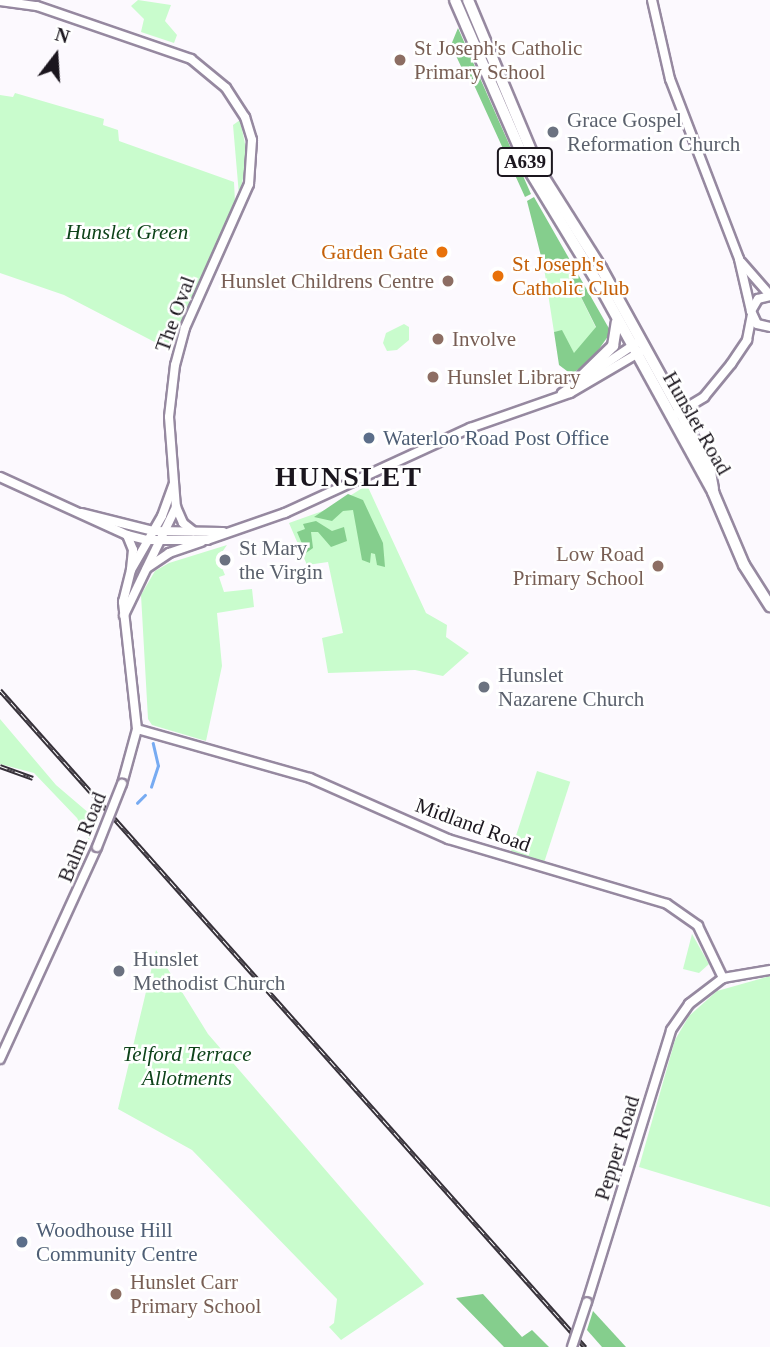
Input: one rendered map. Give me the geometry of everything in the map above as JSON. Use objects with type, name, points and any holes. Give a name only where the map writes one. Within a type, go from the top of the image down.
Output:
[{"type":"main road","name":"Hunslet Road","points":[[454,0],[528,168],[713,492]]},
{"type":"main road","name":"Hunslet Road","points":[[468,0],[540,170],[644,344],[680,411],[710,472],[713,492]]},
{"type":"main road","points":[[581,377],[613,346],[617,320]]},
{"type":"main road","name":"A639","points":[[713,492],[744,565],[770,606]]},
{"type":"street","points":[[652,0],[670,79],[739,260],[751,313],[768,328],[747,340],[704,397],[670,417]]},
{"type":"street","name":"The Oval","points":[[0,1],[37,6],[191,59],[226,88],[250,130],[254,162],[249,184],[185,328],[175,365],[169,417],[176,478],[176,506],[160,540]]},
{"type":"street","points":[[739,260],[770,296],[758,299],[751,313],[747,340]]},
{"type":"street","points":[[562,393],[570,393],[644,344]]},
{"type":"street","points":[[144,571],[169,554],[285,513],[447,437],[562,393],[581,377],[634,350]]},
{"type":"street","points":[[0,477],[127,535],[147,540],[207,540]]},
{"type":"street","points":[[153,531],[176,478]]},
{"type":"street","points":[[176,506],[183,523],[193,531]]},
{"type":"street","points":[[72,511],[153,531],[233,531]]},
{"type":"street","name":"Balm Road","points":[[0,1059],[97,847],[122,784],[137,729],[124,615],[131,570],[153,531]]},
{"type":"street","points":[[127,535],[133,550],[131,570]]},
{"type":"street","points":[[124,615],[160,540]]},
{"type":"street","name":"Midland Road","points":[[137,729],[310,778],[448,839],[679,909],[698,926],[723,978]]},
{"type":"street","points":[[723,978],[770,970]]},
{"type":"street","name":"Pepper Road","points":[[572,1347],[671,1030],[689,1004],[723,978]]},
{"type":"green space","points":[[138,0],[171,5],[165,21],[177,35],[174,43],[141,32],[144,19],[131,6]]},
{"type":"green space","points":[[458,28],[531,194],[525,197],[469,74],[465,75],[451,45]]},
{"type":"green space","name":"Hunslet Green","points":[[15,93],[104,119],[103,125],[118,130],[119,141],[234,182],[235,202],[170,350],[64,295],[0,273],[0,95],[13,97]]},
{"type":"green space","points":[[240,120],[248,158],[239,195],[233,125]]},
{"type":"green space","points":[[534,197],[611,332],[590,362],[571,374],[559,365],[554,332],[562,330],[574,353],[596,327],[564,263],[544,268],[527,201]]},
{"type":"green space","points":[[564,263],[596,328],[574,354],[562,331],[554,332],[544,268]]},
{"type":"green space","points":[[404,324],[409,327],[409,340],[397,350],[387,351],[383,343],[386,333]]},
{"type":"green space","points":[[367,485],[426,613],[447,625],[446,637],[469,653],[443,676],[415,670],[328,673],[322,638],[343,633],[328,562],[307,565],[289,523],[331,508]]},
{"type":"green space","points":[[348,494],[363,500],[383,543],[385,567],[377,565],[375,554],[371,553],[370,563],[362,560],[353,510],[343,511],[332,521],[314,517]]},
{"type":"green space","points":[[316,521],[332,531],[344,527],[347,541],[331,547],[318,532],[311,532],[313,548],[306,553],[297,532],[305,529],[303,524]]},
{"type":"green space","points":[[227,545],[218,558],[225,575],[219,577],[224,592],[252,589],[254,607],[217,613],[222,666],[206,741],[152,725],[148,719],[141,595],[155,571],[169,563]]},
{"type":"green space","points":[[0,719],[56,785],[97,820],[89,840],[77,818],[34,773],[0,764]]},
{"type":"green space","points":[[537,771],[570,782],[544,862],[511,851]]},
{"type":"green space","points":[[692,934],[709,964],[699,973],[683,969]]},
{"type":"green space","name":"Telford Terrace Allotments","points":[[156,950],[208,1034],[424,1284],[341,1340],[329,1327],[334,1323],[337,1299],[192,1150],[118,1109]]},
{"type":"green space","points":[[770,976],[770,1207],[639,1167],[675,1040],[689,1016],[717,991]]},
{"type":"green space","points":[[483,1294],[522,1337],[532,1330],[549,1347],[504,1347],[456,1298]]},
{"type":"green space","points":[[593,1311],[626,1347],[602,1347],[587,1330]]},
{"type":"waterway","points":[[151,787],[158,766],[153,744]]},
{"type":"waterway","points":[[137,803],[145,795]]},
{"type":"railway","points":[[0,690],[585,1347]]},
{"type":"railway","points":[[0,766],[33,778]]},
{"type":"place","name":"St Joseph's Catholic Primary School","points":[[400,60]]},
{"type":"place","name":"Grace Gospel Reformation Church","points":[[553,132]]},
{"type":"place","name":"Garden Gate","points":[[442,252]]},
{"type":"place","name":"St Joseph's Catholic Club","points":[[498,276]]},
{"type":"place","name":"Hunslet Childrens Centre","points":[[448,281]]},
{"type":"place","name":"Involve","points":[[438,339]]},
{"type":"place","name":"Hunslet Library","points":[[433,377]]},
{"type":"place","name":"Waterloo Road Post Office","points":[[369,438]]},
{"type":"place","name":"St Mary the Virgin","points":[[225,560]]},
{"type":"place","name":"Low Road Primary School","points":[[658,566]]},
{"type":"place","name":"Hunslet Nazarene Church","points":[[484,687]]},
{"type":"place","name":"Hunslet Methodist Church","points":[[119,971]]},
{"type":"place","name":"Woodhouse Hill Community Centre","points":[[22,1242]]},
{"type":"place","name":"Hunslet Carr Primary School","points":[[116,1294]]},
{"type":"district","name":"HUNSLET","points":[[349,477]]}]
